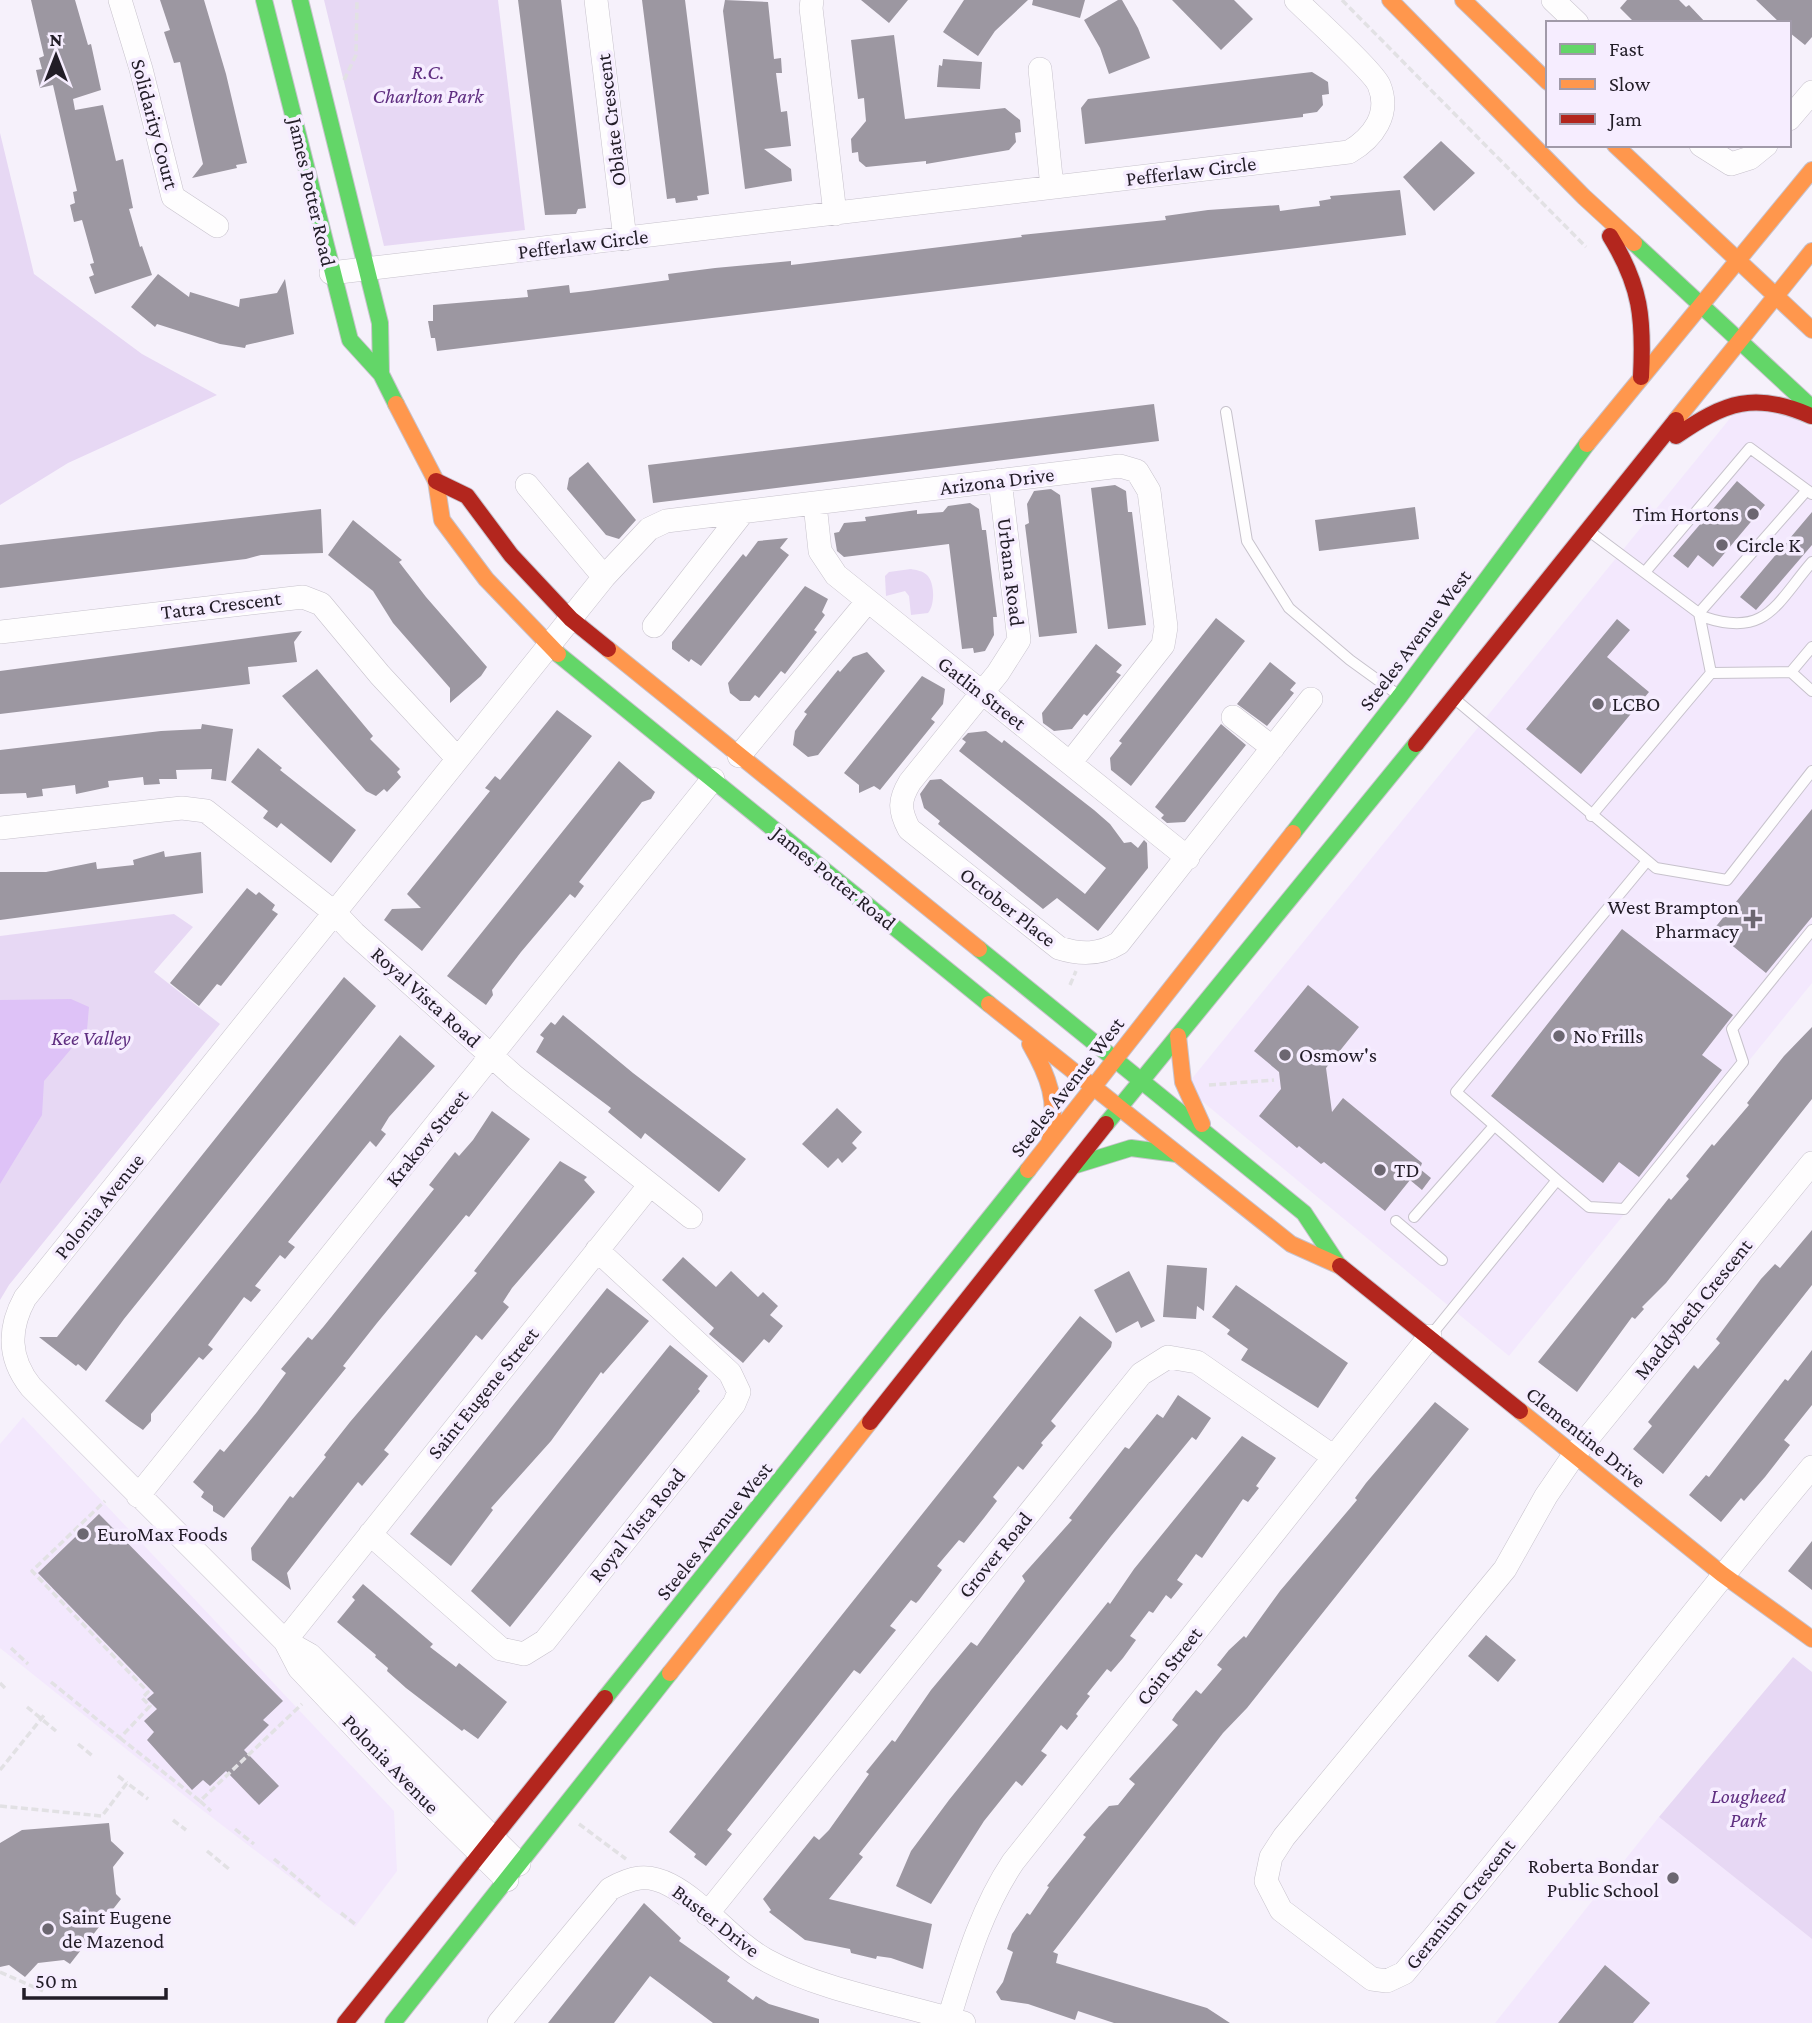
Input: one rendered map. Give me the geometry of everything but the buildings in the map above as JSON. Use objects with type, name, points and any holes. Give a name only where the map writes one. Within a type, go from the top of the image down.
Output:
[{"type":"main road","name":"James Potter Road","points":[[264,0],[331,274],[350,340],[381,374],[436,481],[442,520],[486,579],[549,646],[1022,1031],[1120,1107]]},
{"type":"main road","name":"James Potter Road","points":[[300,0],[380,323],[381,374]]},
{"type":"main road","points":[[1390,0],[1584,197],[1812,408]]},
{"type":"main road","points":[[1463,0],[1546,80]]},
{"type":"main road","points":[[1617,147],[1812,330]]},
{"type":"main road","name":"Steeles Avenue West","points":[[345,2023],[1043,1152],[1400,696],[1587,444],[1699,304],[1812,170]]},
{"type":"main road","points":[[1584,197],[1632,269],[1644,318],[1642,377]]},
{"type":"main road","points":[[393,2023],[1140,1081],[1454,698],[1586,529],[1812,251]]},
{"type":"main road","points":[[1642,463],[1709,412],[1736,403],[1785,403],[1812,416]]},
{"type":"main road","name":"James Potter Road","points":[[436,481],[467,496],[511,555],[571,619],[1116,1058],[1140,1081]]},
{"type":"main road","points":[[1124,1023],[1152,1006],[1170,990]]},
{"type":"main road","points":[[1055,1010],[1080,1025],[1102,1028]]},
{"type":"main road","points":[[1022,1031],[1048,1074],[1056,1100],[1055,1117],[1043,1152]]},
{"type":"main road","points":[[1178,1036],[1177,1061],[1181,1081],[1208,1134]]},
{"type":"main road","name":"Clementine Drive","points":[[1140,1081],[1304,1213],[1337,1263]]},
{"type":"main road","name":"Clementine Drive","points":[[1120,1107],[1291,1244],[1337,1263],[1722,1574],[1812,1639]]},
{"type":"main road","points":[[1076,1165],[1131,1148],[1177,1154]]},
{"type":"street","name":"Solidarity Court","points":[[120,0],[173,197],[218,226]]},
{"type":"street","name":"Oblate Crescent","points":[[596,0],[625,239]]},
{"type":"street","points":[[812,0],[810,8],[835,214]]},
{"type":"street","name":"Pefferlaw Circle","points":[[331,274],[1349,152],[1368,141],[1380,121],[1382,103],[1379,83],[1296,0]]},
{"type":"street","points":[[1553,0],[1575,21]]},
{"type":"street","points":[[1040,69],[1052,187]]},
{"type":"street","points":[[1791,117],[1812,92]]},
{"type":"street","points":[[1705,147],[1731,163],[1751,158],[1764,147]]},
{"type":"street","name":"Arizona Drive","points":[[571,619],[604,577],[649,529],[666,521],[1120,466],[1137,471],[1149,491],[1166,627],[1163,645],[1070,763]]},
{"type":"street","name":"Urbana Road","points":[[982,693],[1019,640],[1000,480]]},
{"type":"street","points":[[527,485],[604,577]]},
{"type":"street","name":"Gatlin Street","points":[[815,504],[820,551],[826,564],[867,602],[1188,858]]},
{"type":"street","points":[[654,626],[743,512]]},
{"type":"street","name":"Tatra Crescent","points":[[0,632],[303,597],[321,604],[380,676],[457,758]]},
{"type":"street","points":[[739,756],[867,602]]},
{"type":"street","points":[[457,758],[571,619]]},
{"type":"street","name":"October Place","points":[[982,693],[910,782],[901,798],[901,814],[909,829],[1059,948],[1078,954],[1110,949],[1119,943],[1311,699]]},
{"type":"street","points":[[1233,717],[1273,748]]},
{"type":"street","name":"Polonia Avenue","points":[[457,758],[25,1298],[13,1323],[11,1342],[24,1378],[138,1496],[285,1641],[299,1668],[513,1872]]},
{"type":"street","name":"Krakow Street","points":[[138,1496],[713,779]]},
{"type":"street","points":[[0,828],[182,808],[206,811],[335,913]]},
{"type":"street","name":"Royal Vista Road","points":[[335,913],[493,1056],[649,1186]]},
{"type":"street","name":"Maddybeth Crescent","points":[[1574,1455],[1812,1163]]},
{"type":"street","points":[[649,1186],[691,1217]]},
{"type":"street","name":"Saint Eugene Street","points":[[285,1641],[649,1186]]},
{"type":"street","name":"Royal Vista Road","points":[[370,1534],[501,1650],[524,1654],[545,1641],[734,1404],[739,1392],[730,1373],[597,1250]]},
{"type":"street","name":"Coin Street","points":[[957,2021],[976,1931],[994,1890],[1013,1862],[1430,1336]]},
{"type":"street","name":"Grover Road","points":[[706,1914],[1141,1374],[1155,1362],[1168,1357],[1197,1362],[1334,1457]]},
{"type":"street","name":"Geranium Crescent","points":[[1574,1455],[1546,1496],[1505,1569],[1284,1837],[1272,1857],[1266,1881],[1281,1910],[1372,1979],[1387,1981],[1404,1973],[1634,1691],[1722,1574]]},
{"type":"street","points":[[1722,1574],[1812,1467]]},
{"type":"street","name":"Buster Drive","points":[[499,2023],[610,1889],[631,1878],[646,1877],[654,1877],[677,1888],[764,1959],[793,1974],[957,2021]]},
{"type":"lane","points":[[1226,412],[1247,541],[1290,608],[1350,660],[1400,696]]},
{"type":"lane","points":[[1645,572],[1750,448],[1809,492],[1699,613]]},
{"type":"lane","points":[[1586,529],[1699,613],[1725,624],[1746,625],[1762,620],[1812,562]]},
{"type":"lane","points":[[1699,613],[1711,673]]},
{"type":"lane","points":[[1791,672],[1812,647]]},
{"type":"lane","points":[[1591,816],[1711,673],[1791,672],[1812,691]]},
{"type":"lane","points":[[1454,698],[1656,868],[1727,880],[1812,771]]},
{"type":"lane","points":[[1647,861],[1457,1092],[1589,1207],[1624,1209],[1743,1062],[1732,1029],[1812,930]]},
{"type":"lane","points":[[1414,1217],[1494,1126]]},
{"type":"lane","points":[[1430,1336],[1557,1180]]},
{"type":"lane","points":[[1396,1221],[1442,1260]]},
{"type":"path","points":[[343,82],[356,55],[357,0]]},
{"type":"path","points":[[1342,0],[1591,252]]},
{"type":"path","points":[[1070,985],[1077,965]]},
{"type":"path","points":[[1206,1086],[1273,1080]]},
{"type":"path","points":[[105,1501],[32,1571],[148,1692],[142,1699],[150,1706],[120,1738]]},
{"type":"path","points":[[11,1648],[28,1664]]},
{"type":"path","points":[[51,1682],[211,1811]]},
{"type":"path","points":[[0,1683],[6,1689]]},
{"type":"path","points":[[200,1801],[302,1704]]},
{"type":"path","points":[[27,1707],[55,1731]]},
{"type":"path","points":[[0,1770],[45,1714]]},
{"type":"path","points":[[78,1744],[94,1757]]},
{"type":"path","points":[[118,1776],[148,1799]]},
{"type":"path","points":[[0,1806],[102,1816],[127,1783]]},
{"type":"path","points":[[173,1820],[187,1830]]},
{"type":"path","points":[[574,1820],[599,1842],[615,1849],[646,1877]]},
{"type":"path","points":[[235,1829],[254,1844]]},
{"type":"path","points":[[207,1852],[229,1869]]},
{"type":"path","points":[[274,1859],[321,1898]]},
{"type":"path","points":[[341,1913],[355,1924]]},
{"type":"path","points":[[0,1972],[43,1991]]},
{"type":"shaded area","points":[[1749,395],[1812,428],[1812,983],[1509,1356],[1185,1087]]},
{"type":"shaded area","points":[[71,999],[89,1007],[87,1030],[44,1081],[42,1115],[0,1184],[0,1000]]},
{"type":"shaded area","points":[[23,1417],[394,1811],[397,1871],[355,1927],[201,1809],[0,1648],[0,1444]]},
{"type":"shaded area","name":"Roberta Bondar Public School","points":[[1659,1817],[1812,1939],[1812,2023],[1495,2023]]},
{"type":"green space","name":"R.C. Charlton Park","points":[[324,0],[498,0],[525,230],[384,246]]},
{"type":"green space","points":[[0,133],[34,274],[142,354],[217,395],[68,463],[0,505]]},
{"type":"green space","points":[[911,569],[925,574],[932,583],[933,600],[928,613],[911,615],[909,596],[905,591],[886,596],[885,576],[889,572]]},
{"type":"green space","name":"Kee Valley","points":[[174,914],[193,927],[154,972],[220,1024],[9,1285],[0,1300],[0,936]]},
{"type":"green space","name":"Lougheed Park","points":[[1793,1657],[1812,1672],[1812,1939],[1659,1817]]},
{"type":"traffic: fast","points":[[264,0],[350,340],[381,374],[396,404]]},
{"type":"traffic: fast","points":[[300,0],[380,323],[381,374]]},
{"type":"traffic: fast","points":[[1634,243],[1812,408]]},
{"type":"traffic: fast","points":[[1293,833],[1400,696],[1587,444]]},
{"type":"traffic: fast","points":[[558,654],[989,1004]]},
{"type":"traffic: fast","points":[[1106,1124],[1416,744]]},
{"type":"traffic: fast","points":[[979,949],[1304,1213],[1337,1263]]},
{"type":"traffic: fast","points":[[1076,1165],[1131,1148],[1177,1154]]},
{"type":"traffic: fast","points":[[605,1698],[1028,1170]]},
{"type":"traffic: fast","points":[[393,2023],[670,1673]]},
{"type":"traffic: slow","points":[[1390,0],[1584,197],[1634,243]]},
{"type":"traffic: slow","points":[[1463,0],[1546,80]]},
{"type":"traffic: slow","points":[[1617,147],[1812,330]]},
{"type":"traffic: slow","points":[[1587,444],[1812,170]]},
{"type":"traffic: slow","points":[[1676,420],[1812,251]]},
{"type":"traffic: slow","points":[[396,404],[436,481],[442,520],[486,579],[558,654]]},
{"type":"traffic: slow","points":[[608,649],[979,949]]},
{"type":"traffic: slow","points":[[1028,1170],[1293,833]]},
{"type":"traffic: slow","points":[[989,1004],[1291,1244],[1340,1266]]},
{"type":"traffic: slow","points":[[1178,1036],[1183,1082],[1202,1124]]},
{"type":"traffic: slow","points":[[1030,1044],[1050,1090],[1053,1113],[1050,1139]]},
{"type":"traffic: slow","points":[[1520,1411],[1722,1574],[1812,1639]]},
{"type":"traffic: slow","points":[[670,1673],[870,1422]]},
{"type":"traffic: jam","points":[[1610,236],[1628,271],[1638,304],[1642,338],[1641,377]]},
{"type":"traffic: jam","points":[[1676,436],[1710,415],[1741,404],[1773,404],[1811,416]]},
{"type":"traffic: jam","points":[[1416,744],[1676,420]]},
{"type":"traffic: jam","points":[[436,481],[467,496],[511,555],[571,619],[608,649]]},
{"type":"traffic: jam","points":[[870,1422],[1106,1124]]},
{"type":"traffic: jam","points":[[1340,1266],[1520,1411]]},
{"type":"traffic: jam","points":[[345,2023],[605,1698]]},
{"type":"place","name":"Tim Hortons","points":[[1753,514]]},
{"type":"place","name":"Circle K","points":[[1722,545]]},
{"type":"place","name":"LCBO","points":[[1598,704]]},
{"type":"place","name":"West Brampton Pharmacy","points":[[1753,919]]},
{"type":"place","name":"No Frills","points":[[1559,1036]]},
{"type":"place","name":"Osmow's","points":[[1285,1055]]},
{"type":"place","name":"TD","points":[[1380,1170]]},
{"type":"place","name":"EuroMax Foods","points":[[83,1534]]},
{"type":"place","name":"Roberta Bondar Public School","points":[[1673,1878]]},
{"type":"place","name":"Saint Eugene de Mazenod","points":[[48,1929]]}]
